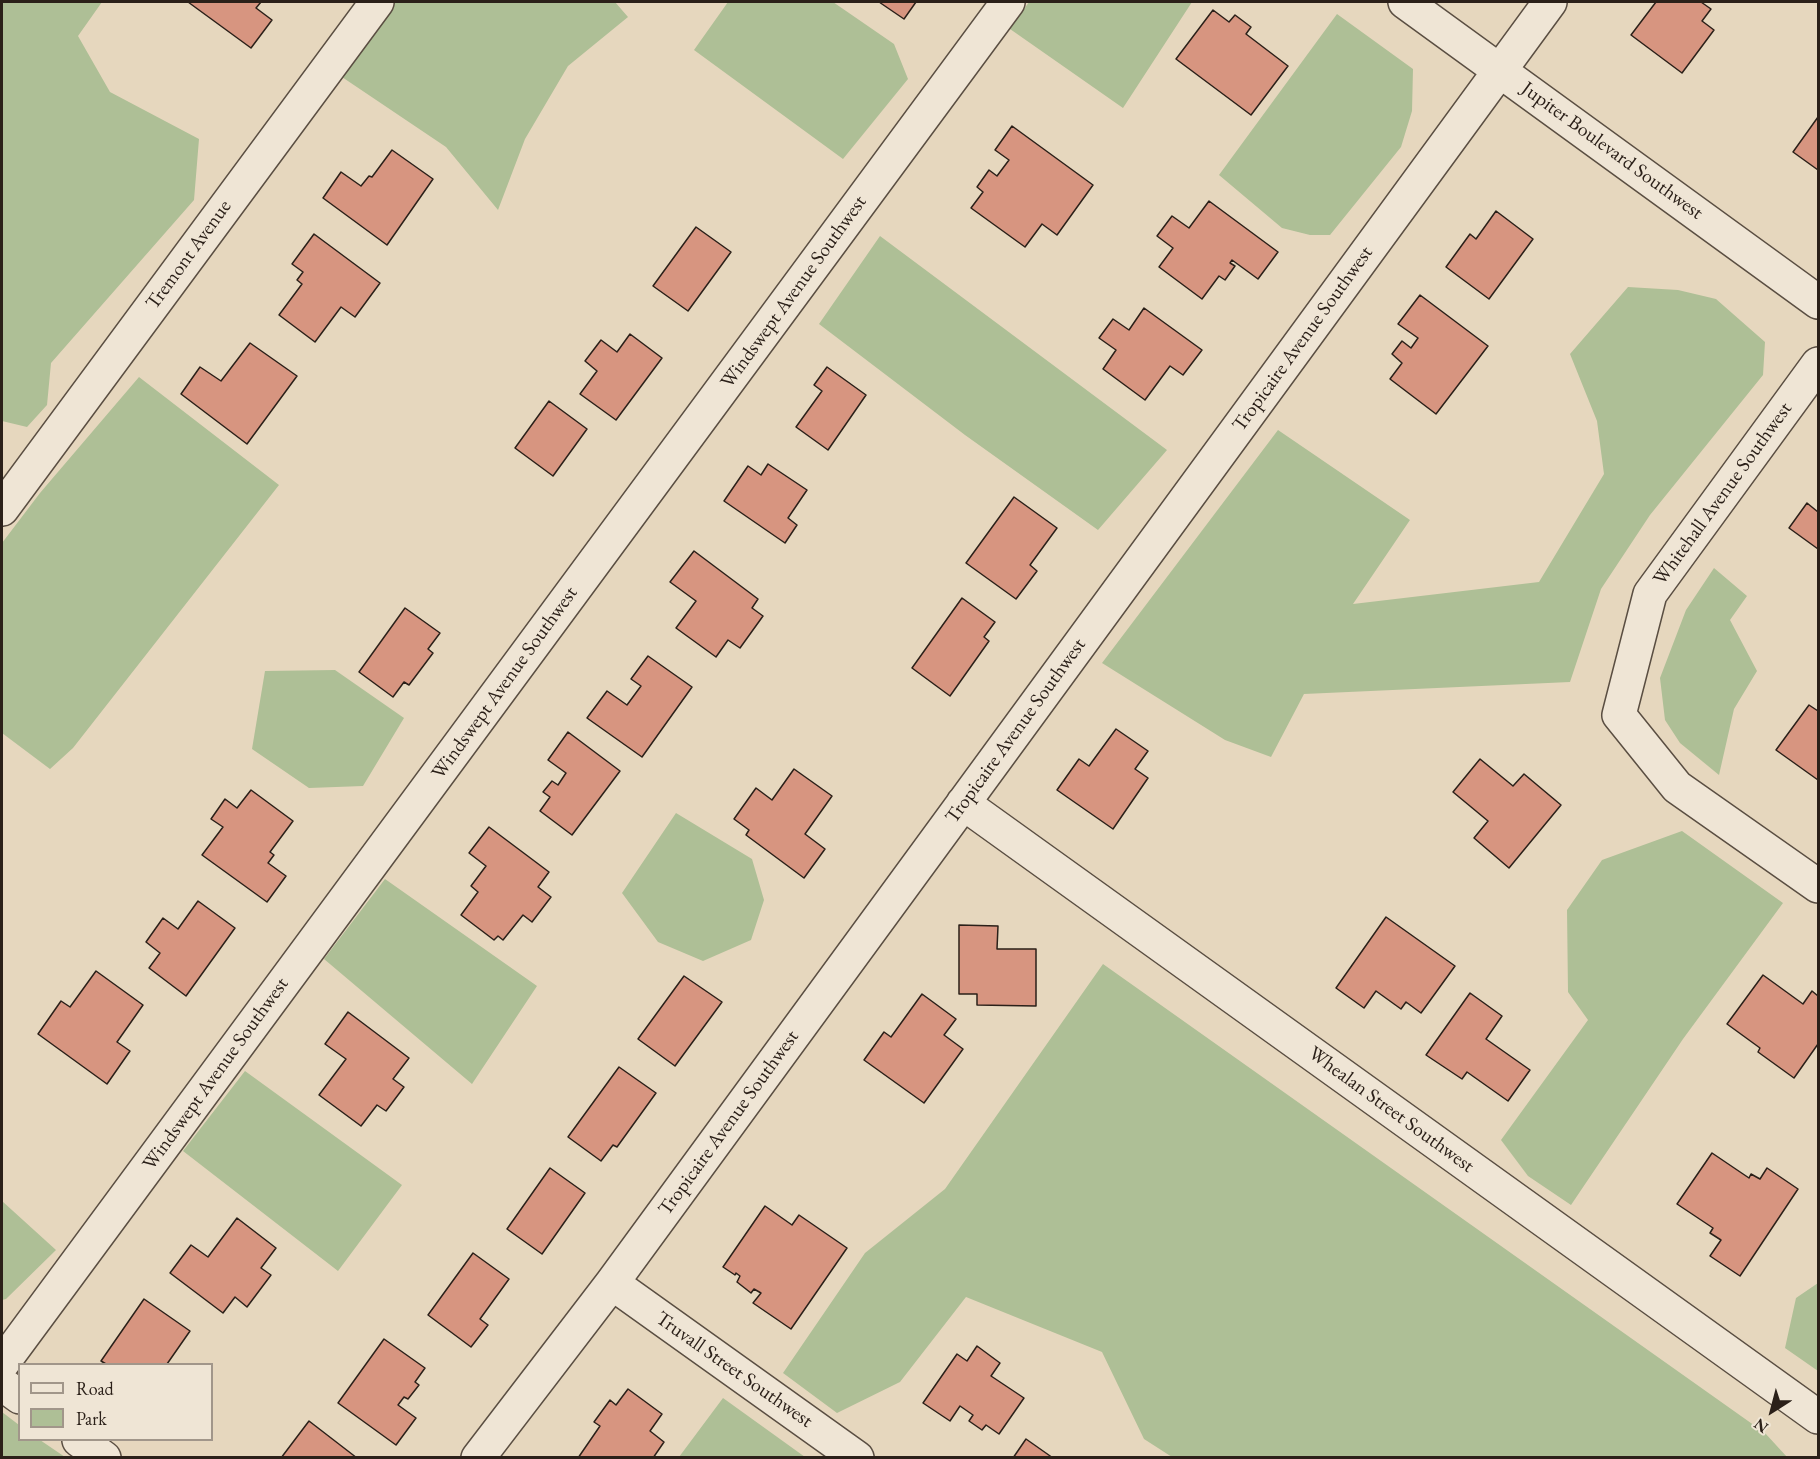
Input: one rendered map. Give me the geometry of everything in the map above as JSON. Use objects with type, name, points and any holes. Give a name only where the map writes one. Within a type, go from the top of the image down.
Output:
[{"type":"street","name":"Tremont Avenue","points":[[2,509],[377,2]]},
{"type":"street","name":"Windswept Avenue Southwest","points":[[2,1364],[1008,2]]},
{"type":"street","name":"Jupiter Boulevard Southwest","points":[[1406,2],[1818,302]]},
{"type":"street","name":"Tropicaire Avenue Southwest","points":[[478,1458],[612,1283],[1550,2]]},
{"type":"street","name":"Whitehall Avenue Southwest","points":[[1818,364],[1650,594],[1619,715],[1677,787],[1818,886]]},
{"type":"street","name":"Whealan Street Southwest","points":[[963,803],[1818,1418]]},
{"type":"street","name":"Truvall Street Southwest","points":[[612,1283],[857,1458]]},
{"type":"street","points":[[2,1384],[18,1396]]},
{"type":"street","points":[[80,1441],[104,1458]]},
{"type":"green space","points":[[2,2],[102,2],[78,36],[110,92],[199,139],[194,200],[51,363],[47,405],[27,427],[2,421]]},
{"type":"green space","points":[[393,2],[615,2],[628,17],[568,66],[525,139],[498,210],[446,147],[339,75]]},
{"type":"green space","points":[[728,2],[833,2],[894,44],[908,79],[843,159],[694,50]]},
{"type":"green space","points":[[1029,2],[1192,2],[1123,108],[1010,29]]},
{"type":"green space","points":[[1337,14],[1413,69],[1412,111],[1401,147],[1330,235],[1310,235],[1282,228],[1219,175]]},
{"type":"green space","points":[[880,236],[1167,450],[1098,530],[965,435],[819,324]]},
{"type":"green space","points":[[1628,287],[1678,290],[1716,299],[1765,342],[1763,375],[1650,515],[1601,589],[1570,682],[1304,694],[1271,757],[1225,740],[1102,663],[1278,430],[1410,520],[1353,604],[1539,582],[1604,474],[1597,421],[1570,354]]},
{"type":"green space","points":[[139,377],[279,485],[73,748],[50,769],[2,733],[2,543],[40,493]]},
{"type":"green space","points":[[1714,568],[1747,596],[1730,620],[1757,671],[1734,709],[1719,775],[1680,743],[1665,720],[1660,678],[1686,610]]},
{"type":"green space","points":[[335,670],[404,718],[363,786],[309,788],[252,749],[265,671]]},
{"type":"green space","points":[[676,813],[752,859],[764,900],[751,940],[703,961],[658,942],[622,893]]},
{"type":"green space","points":[[1682,831],[1783,903],[1683,1039],[1571,1205],[1528,1176],[1501,1140],[1588,1020],[1568,992],[1567,910],[1602,860]]},
{"type":"green space","points":[[385,879],[537,986],[472,1084],[324,959]]},
{"type":"green space","points":[[1103,964],[1765,1433],[1787,1457],[1172,1457],[1144,1439],[1102,1352],[966,1297],[900,1382],[837,1413],[783,1373],[865,1253],[945,1189]]},
{"type":"green space","points":[[245,1071],[402,1185],[338,1271],[183,1151]]},
{"type":"green space","points":[[2,1201],[56,1250],[6,1299],[2,1300]]},
{"type":"green space","points":[[1818,1283],[1818,1371],[1785,1348],[1796,1298]]},
{"type":"green space","points":[[723,1398],[805,1457],[679,1457]]},
{"type":"green space","points":[[2,1412],[18,1424],[18,1441],[41,1441],[65,1457],[2,1457]]},
{"type":"building","points":[[188,2],[261,2],[256,8],[272,20],[251,48]]},
{"type":"building","points":[[879,2],[916,2],[904,19]]},
{"type":"building","points":[[1656,2],[1701,2],[1711,9],[1702,21],[1714,30],[1682,73],[1631,35]]},
{"type":"building","points":[[1213,10],[1229,22],[1235,15],[1251,27],[1246,34],[1288,66],[1251,115],[1176,59]]},
{"type":"building","points":[[1818,117],[1818,170],[1793,152]]},
{"type":"building","points":[[1012,126],[1093,185],[1057,235],[1042,224],[1025,247],[971,208],[983,192],[977,187],[989,170],[997,176],[1009,160],[995,150]]},
{"type":"building","points":[[392,150],[433,179],[387,245],[323,198],[341,172],[361,186],[369,176],[372,177]]},
{"type":"building","points":[[1209,201],[1278,252],[1258,279],[1232,260],[1230,263],[1235,266],[1225,280],[1219,276],[1202,299],[1159,267],[1173,248],[1157,236],[1172,216],[1189,228]]},
{"type":"building","points":[[1496,211],[1533,239],[1489,299],[1446,267],[1470,234],[1476,239]]},
{"type":"building","points":[[696,227],[731,252],[688,311],[653,286]]},
{"type":"building","points":[[314,234],[380,283],[355,317],[341,307],[315,342],[279,315],[302,284],[297,280],[303,272],[292,264]]},
{"type":"building","points":[[1420,295],[1488,346],[1436,414],[1390,379],[1402,363],[1392,354],[1402,341],[1411,348],[1418,338],[1398,324]]},
{"type":"building","points":[[1144,308],[1202,350],[1183,375],[1170,366],[1145,400],[1103,369],[1116,350],[1099,338],[1113,319],[1129,330]]},
{"type":"building","points":[[630,334],[662,358],[616,420],[580,394],[597,371],[585,361],[601,340],[617,352]]},
{"type":"building","points":[[250,343],[297,376],[247,444],[181,394],[200,367],[221,381]]},
{"type":"building","points":[[827,367],[866,395],[828,450],[796,427],[822,391],[814,385]]},
{"type":"building","points":[[549,401],[587,429],[553,476],[515,448]]},
{"type":"building","points":[[768,464],[807,490],[788,518],[797,525],[785,543],[724,501],[748,466],[761,475]]},
{"type":"building","points":[[1014,497],[1057,528],[1030,565],[1037,571],[1016,599],[966,563]]},
{"type":"building","points":[[1807,503],[1818,512],[1818,549],[1789,528]]},
{"type":"building","points":[[694,551],[758,599],[752,608],[763,616],[740,648],[728,640],[716,657],[676,628],[696,601],[670,582]]},
{"type":"building","points":[[962,598],[995,622],[984,637],[989,641],[950,696],[912,668]]},
{"type":"building","points":[[405,608],[440,633],[428,649],[433,653],[409,685],[404,682],[393,697],[359,672]]},
{"type":"building","points":[[648,656],[692,687],[642,757],[587,718],[607,691],[627,705],[641,686],[631,679]]},
{"type":"building","points":[[1809,705],[1818,711],[1818,780],[1776,750]]},
{"type":"building","points":[[1116,729],[1148,751],[1135,769],[1148,778],[1113,829],[1057,790],[1079,759],[1089,766]]},
{"type":"building","points":[[568,732],[620,771],[572,835],[540,811],[550,797],[543,792],[552,781],[558,785],[566,773],[548,760]]},
{"type":"building","points":[[1480,759],[1513,786],[1524,774],[1561,805],[1509,868],[1474,838],[1488,821],[1453,792]]},
{"type":"building","points":[[794,769],[832,796],[805,834],[825,849],[804,878],[746,835],[749,830],[734,819],[756,788],[772,800]]},
{"type":"building","points":[[251,790],[293,821],[270,852],[274,855],[268,863],[286,876],[267,902],[202,855],[223,827],[211,819],[225,799],[237,808]]},
{"type":"building","points":[[489,827],[549,872],[538,887],[551,897],[532,922],[523,915],[503,940],[498,936],[494,940],[461,915],[478,892],[471,886],[486,866],[469,853]]},
{"type":"building","points":[[198,901],[235,928],[186,996],[149,968],[160,953],[146,942],[163,918],[178,929]]},
{"type":"building","points":[[1386,917],[1455,966],[1421,1013],[1406,1002],[1401,1009],[1376,991],[1364,1008],[1336,988]]},
{"type":"building","points":[[959,925],[998,926],[997,949],[1036,949],[1036,1006],[977,1005],[977,994],[959,994]]},
{"type":"building","points":[[96,971],[143,1005],[117,1042],[130,1051],[107,1084],[38,1034],[61,1001],[70,1007]]},
{"type":"building","points":[[1763,975],[1803,1004],[1812,991],[1818,996],[1818,1044],[1794,1078],[1758,1052],[1760,1048],[1727,1024]]},
{"type":"building","points":[[684,976],[722,1002],[675,1066],[638,1039]]},
{"type":"building","points":[[1470,993],[1502,1016],[1486,1039],[1530,1070],[1508,1101],[1467,1072],[1462,1079],[1426,1055]]},
{"type":"building","points":[[922,994],[956,1019],[944,1035],[963,1049],[924,1103],[864,1060],[884,1032],[891,1037]]},
{"type":"building","points":[[348,1012],[409,1058],[393,1079],[404,1087],[386,1111],[377,1105],[361,1126],[319,1095],[346,1059],[325,1044]]},
{"type":"building","points":[[619,1067],[656,1093],[617,1147],[613,1145],[601,1161],[568,1137]]},
{"type":"building","points":[[1712,1153],[1749,1178],[1751,1174],[1760,1179],[1767,1168],[1798,1189],[1740,1276],[1710,1256],[1721,1240],[1710,1233],[1713,1228],[1677,1204]]},
{"type":"building","points":[[550,1168],[585,1193],[542,1254],[507,1229]]},
{"type":"building","points":[[765,1206],[792,1225],[799,1215],[847,1248],[791,1329],[753,1303],[761,1293],[754,1289],[751,1293],[737,1282],[740,1276],[723,1267]]},
{"type":"building","points":[[237,1218],[276,1248],[261,1268],[271,1275],[247,1307],[235,1297],[223,1313],[170,1273],[191,1245],[208,1257]]},
{"type":"building","points":[[473,1253],[509,1279],[480,1319],[488,1325],[471,1347],[428,1315]]},
{"type":"building","points":[[144,1299],[190,1331],[168,1363],[104,1363],[101,1361]]},
{"type":"building","points":[[384,1339],[425,1368],[415,1382],[419,1385],[408,1399],[404,1397],[398,1405],[416,1418],[396,1445],[338,1403]]},
{"type":"building","points":[[977,1346],[1000,1363],[991,1376],[1024,1398],[999,1434],[986,1425],[982,1430],[969,1421],[973,1415],[960,1406],[950,1421],[923,1403],[957,1354],[967,1361]]},
{"type":"building","points":[[628,1389],[662,1414],[650,1431],[664,1442],[653,1458],[578,1458],[600,1426],[594,1422],[610,1400],[616,1405]]},
{"type":"building","points":[[309,1421],[357,1458],[281,1458]]},
{"type":"building","points":[[1026,1439],[1053,1458],[1013,1458]]}]
